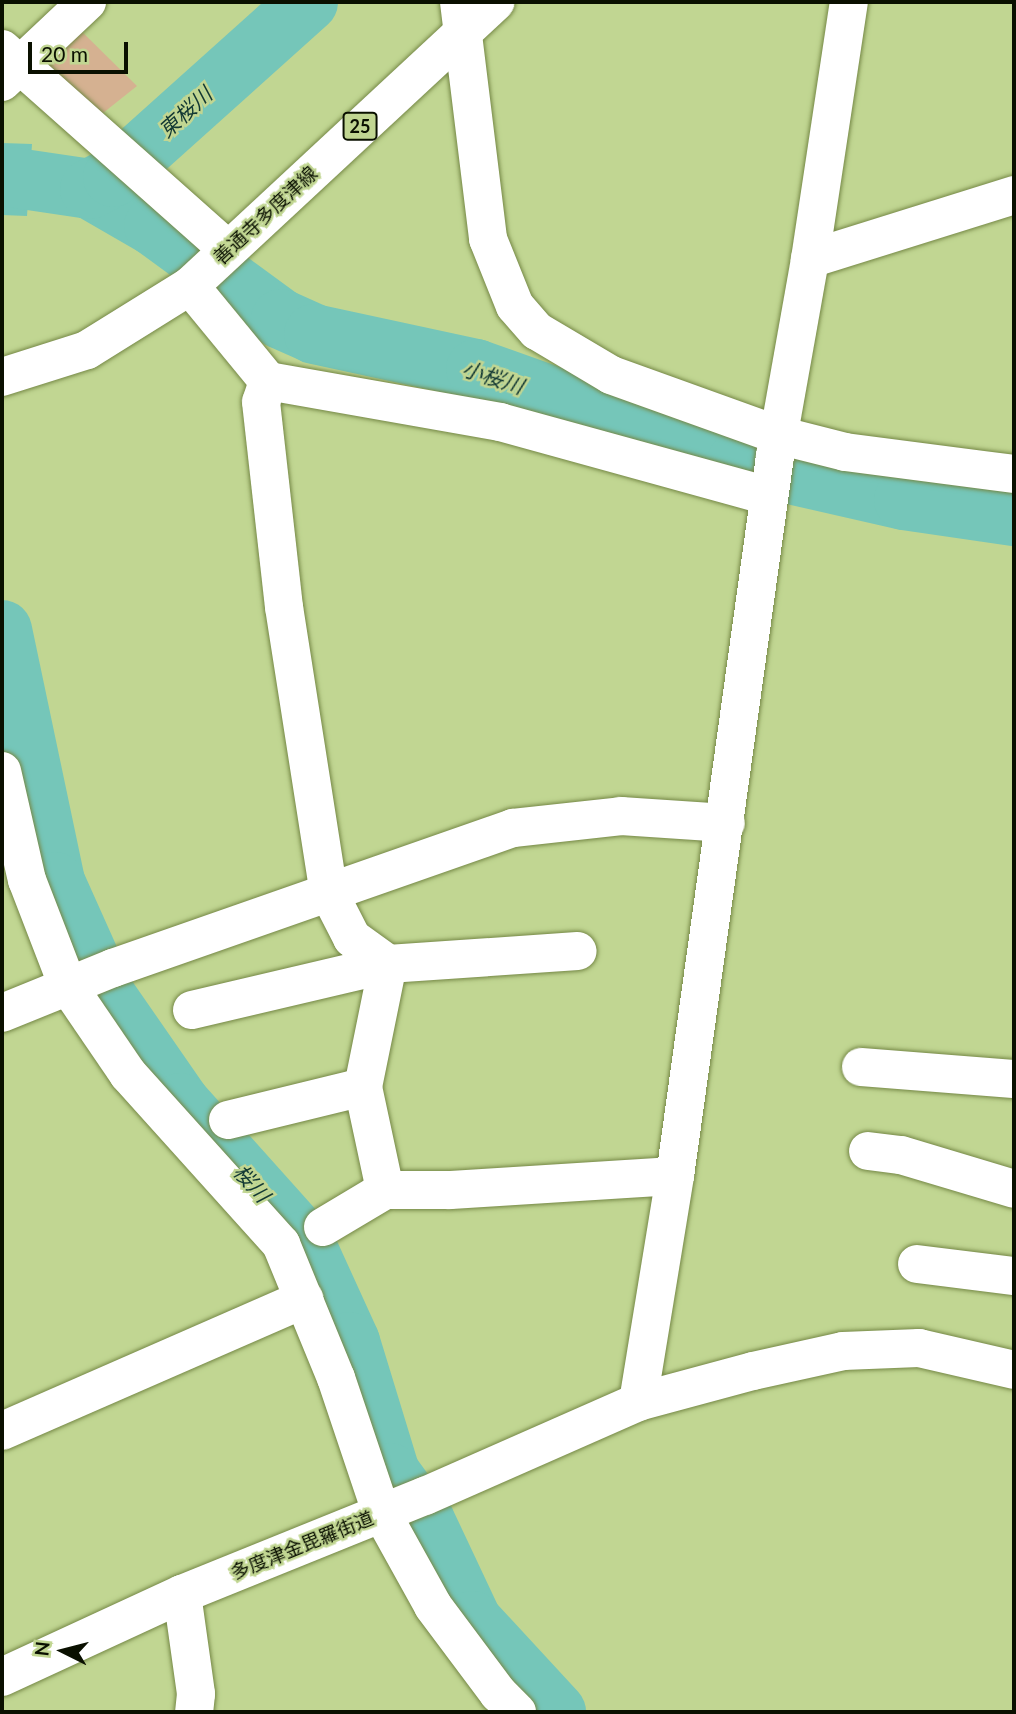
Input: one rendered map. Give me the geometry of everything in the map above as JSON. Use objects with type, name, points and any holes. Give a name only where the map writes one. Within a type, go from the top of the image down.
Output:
[{"type":"street","points":[[87,2],[8,66],[128,160],[226,249]]},
{"type":"street","name":"善通寺多度津線","points":[[13,375],[87,350],[191,285],[461,17],[496,2]]},
{"type":"street","points":[[638,1402],[676,1176],[776,446],[810,259],[849,2]]},
{"type":"street","points":[[461,17],[488,239],[515,306],[537,331],[611,375],[776,446],[845,452],[1014,474]]},
{"type":"street","points":[[810,259],[1014,195]]},
{"type":"street","points":[[191,285],[268,381],[500,422],[770,495]]},
{"type":"street","points":[[268,381],[261,402],[284,607],[328,893],[352,938],[388,964]]},
{"type":"street","points":[[3,785],[27,880],[69,986],[128,1074],[281,1244],[336,1378],[381,1512],[425,1496],[638,1402],[752,1371],[843,1351],[919,1348],[1014,1370]]},
{"type":"street","points":[[2,1013],[113,968],[513,828],[621,816],[726,823]]},
{"type":"street","points":[[192,1010],[388,964],[578,951]]},
{"type":"street","points":[[385,1190],[363,1087],[388,964]]},
{"type":"street","points":[[861,1068],[1014,1079]]},
{"type":"street","points":[[228,1121],[363,1087]]},
{"type":"street","points":[[868,1152],[901,1156],[1014,1189]]},
{"type":"street","points":[[323,1227],[385,1190],[450,1190],[676,1176]]},
{"type":"street","points":[[918,1264],[1014,1276]]},
{"type":"street","points":[[2,1432],[304,1299]]},
{"type":"street","name":"多度津金毘羅街道","points":[[2,1676],[183,1594],[381,1512],[433,1606],[498,1693],[517,1712]]},
{"type":"street","points":[[183,1594],[196,1694],[194,1712]]},
{"type":"shaded area","points":[[71,21],[137,86],[98,117],[32,61]]},
{"type":"water","points":[[2,143],[32,144],[27,216],[2,215]]},
{"type":"waterway","name":"東桜川","points":[[90,189],[113,177],[308,2]]},
{"type":"waterway","name":"小桜川","points":[[2,176],[90,189],[154,226],[281,319],[314,334],[476,369],[737,462],[904,500],[1014,516]]},
{"type":"waterway","name":"桜川","points":[[2,630],[55,882],[106,996],[180,1103],[304,1241],[350,1342],[390,1473],[425,1521],[472,1621],[556,1712]]}]
